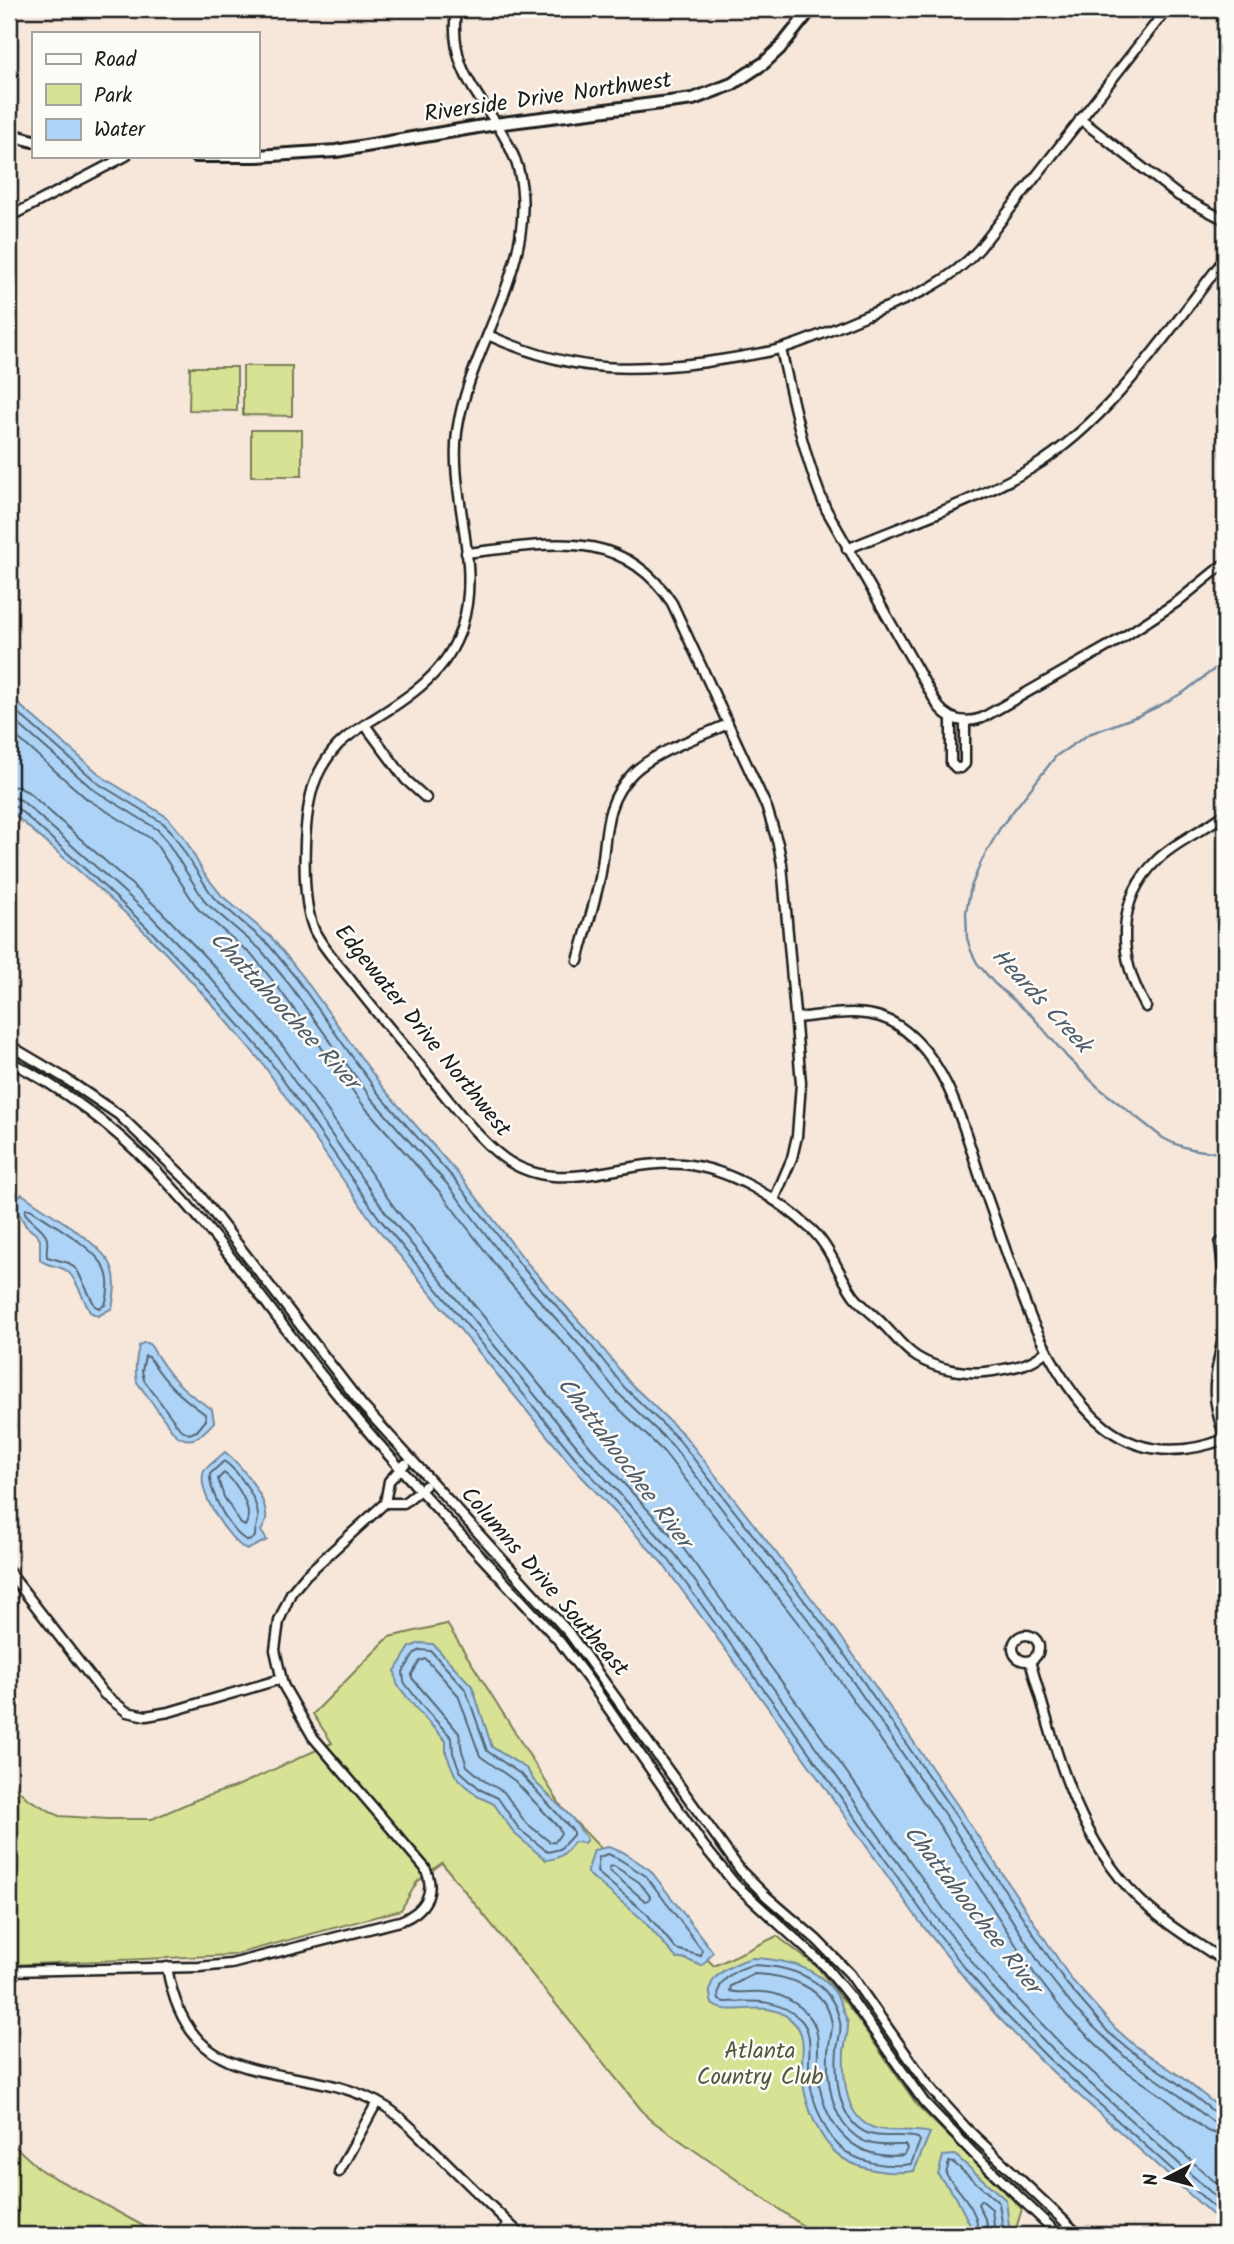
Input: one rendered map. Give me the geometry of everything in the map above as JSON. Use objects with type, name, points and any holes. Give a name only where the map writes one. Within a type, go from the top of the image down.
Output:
[{"type":"street","name":"Edgewater Drive Northwest","points":[[456,9],[456,52],[463,70],[516,160],[523,215],[515,261],[462,406],[457,435],[456,465],[469,583],[467,607],[451,652],[438,671],[421,688],[350,734],[322,767],[313,787],[309,809],[304,878],[308,913],[316,932],[327,950],[485,1141],[511,1164],[542,1175],[570,1177],[653,1165],[685,1164],[726,1175],[774,1200],[816,1234],[855,1297],[915,1356],[958,1371],[982,1373],[1034,1362],[1046,1351]]},
{"type":"street","name":"Riverside Drive Northwest","points":[[259,156],[337,151],[495,124],[671,103],[715,92],[749,75],[764,63],[780,48],[811,9]]},
{"type":"street","points":[[488,335],[552,360],[614,369],[656,369],[781,349],[920,294],[953,274],[979,249],[1167,9]]},
{"type":"street","points":[[1080,120],[1179,196],[1225,220]]},
{"type":"street","points":[[9,134],[32,141]]},
{"type":"street","points":[[9,217],[122,158]]},
{"type":"street","points":[[847,549],[996,487],[1033,467],[1067,443],[1120,391],[1225,258]]},
{"type":"street","points":[[781,349],[810,472],[825,509],[938,706],[951,718],[965,722],[982,718],[1119,640],[1177,602],[1225,563]]},
{"type":"street","points":[[466,553],[574,543],[605,550],[635,565],[656,582],[672,603],[767,808],[778,844],[801,1083],[800,1118],[792,1158],[774,1200]]},
{"type":"street","points":[[951,718],[951,763],[956,768],[965,764],[965,722]]},
{"type":"street","points":[[578,961],[599,879],[607,818],[620,788],[634,772],[650,760],[728,724]]},
{"type":"street","points":[[365,725],[406,780],[426,798]]},
{"type":"street","points":[[1146,1007],[1131,977],[1124,950],[1126,919],[1135,892],[1146,872],[1160,857],[1225,814]]},
{"type":"street","points":[[796,1018],[851,1013],[879,1017],[899,1025],[929,1057],[952,1098],[1021,1294],[1046,1351],[1087,1412],[1104,1427],[1123,1439],[1154,1449],[1178,1451],[1204,1447],[1225,1438],[1213,1393],[1225,1324]]},
{"type":"street","name":"Columns Drive Southeast","points":[[9,1045],[94,1097],[119,1115],[164,1156],[202,1199],[362,1405],[519,1576],[588,1656],[741,1871],[832,1955],[862,1990],[925,2081],[967,2129],[1079,2235]]},
{"type":"street","name":"Columns Drive Southeast","points":[[9,1060],[88,1109],[164,1176],[222,1245],[339,1398],[559,1642],[588,1679],[703,1844],[735,1884],[824,1965],[850,1997],[924,2102],[973,2154],[1059,2235]]},
{"type":"street","points":[[1220,1242],[1225,1285]]},
{"type":"street","points":[[9,1971],[223,1965],[279,1954],[400,1921],[419,1911],[428,1899],[430,1883],[425,1868],[321,1747],[299,1715],[281,1679],[275,1640],[286,1600],[306,1575],[385,1503],[389,1481],[410,1459]]},
{"type":"street","points":[[385,1503],[404,1503],[431,1481]]},
{"type":"street","points":[[9,1572],[104,1694],[127,1712],[146,1716],[169,1712],[281,1679]]},
{"type":"street","points":[[1030,1661],[1077,1811],[1104,1857],[1139,1900],[1225,1962]]},
{"type":"street","points":[[167,1967],[170,1984],[183,2019],[202,2045],[215,2056],[248,2067],[357,2093],[377,2102],[399,2116],[521,2235]]},
{"type":"street","points":[[339,2172],[377,2102]]},
{"type":"street","points":[[499,2235],[509,2224]]},
{"type":"green space","points":[[243,366],[292,366],[292,416],[243,415]]},
{"type":"green space","points":[[190,367],[237,367],[237,411],[189,410]]},
{"type":"green space","points":[[251,430],[302,430],[302,476],[251,476]]},
{"type":"green space","name":"Atlanta Country Club","points":[[447,1624],[563,1809],[714,1966],[777,1936],[817,1967],[852,2011],[918,2106],[1022,2209],[1014,2235],[816,2235],[648,2118],[442,1863],[417,1882],[401,1910],[233,1955],[9,1965],[9,1781],[28,1799],[59,1816],[152,1819],[198,1799],[235,1787],[332,1743],[313,1714],[389,1637]]},
{"type":"green space","points":[[9,2141],[42,2171],[160,2235],[9,2235]]},
{"type":"water","name":"Chattahoochee River","points":[[9,696],[104,778],[167,817],[184,837],[203,872],[222,896],[272,938],[383,1088],[460,1176],[528,1264],[596,1340],[630,1383],[684,1435],[837,1631],[960,1809],[1071,1979],[1134,2045],[1180,2076],[1225,2112],[1225,2226],[1043,2063],[997,2016],[922,1925],[662,1563],[572,1466],[373,1223],[263,1064],[204,995],[141,928],[9,810]]},
{"type":"water","points":[[22,1194],[79,1233],[108,1260],[114,1277],[112,1308],[98,1316],[90,1312],[70,1274],[40,1260],[40,1240],[26,1226],[12,1201]]},
{"type":"water","points":[[143,1343],[151,1346],[184,1389],[212,1409],[214,1422],[196,1438],[181,1438],[175,1434],[137,1382],[136,1359],[139,1346]]},
{"type":"water","points":[[225,1452],[252,1483],[266,1512],[261,1531],[267,1540],[247,1550],[239,1545],[223,1526],[205,1490],[204,1470]]},
{"type":"water","points":[[420,1643],[433,1644],[472,1686],[492,1747],[527,1769],[534,1781],[571,1817],[587,1839],[584,1843],[574,1842],[562,1855],[546,1860],[515,1834],[494,1804],[477,1796],[455,1775],[446,1753],[446,1741],[397,1684],[395,1671],[410,1647]]},
{"type":"water","points":[[608,1847],[623,1852],[650,1870],[713,1952],[702,1966],[683,1958],[677,1959],[642,1919],[587,1873],[594,1850]]},
{"type":"water","points":[[752,1958],[794,1964],[819,1976],[829,1985],[837,1996],[848,2023],[844,2051],[845,2080],[848,2099],[857,2116],[878,2129],[930,2133],[914,2171],[871,2170],[850,2162],[833,2150],[811,2114],[802,2072],[801,2036],[796,2025],[774,2010],[730,2010],[712,2004],[710,1989],[716,1977],[731,1966]]},
{"type":"water","points":[[955,2155],[1006,2200],[1010,2235],[969,2235],[971,2227],[956,2197],[938,2175],[943,2156]]},
{"type":"waterway","name":"Heards Creek","points":[[1225,661],[1184,692],[1161,705],[1089,734],[1056,756],[1000,828],[981,862],[971,887],[966,912],[967,938],[977,963],[994,983],[1033,1017],[1067,1057],[1099,1088],[1163,1138],[1193,1149],[1225,1153]]}]
